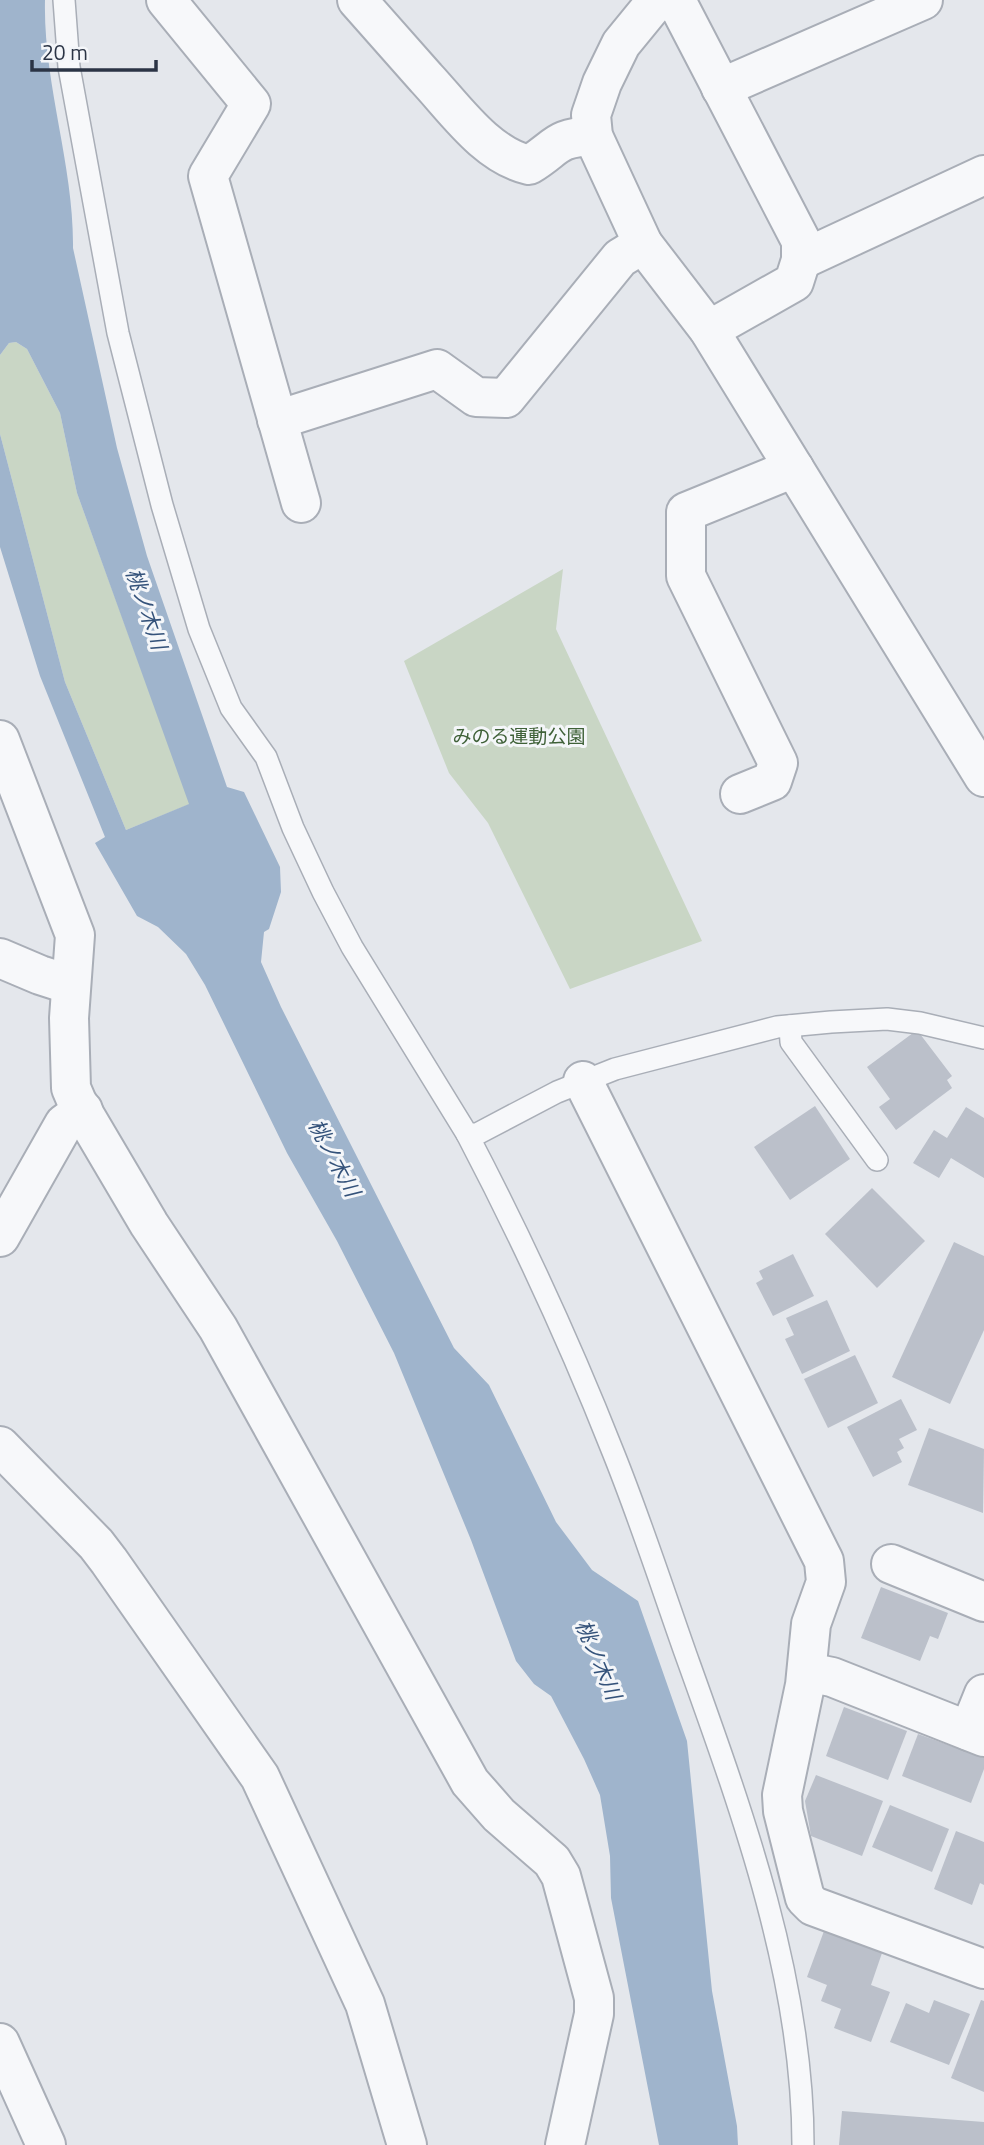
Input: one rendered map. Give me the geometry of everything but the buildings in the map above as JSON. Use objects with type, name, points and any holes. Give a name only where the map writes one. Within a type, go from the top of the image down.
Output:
[{"type":"street","points":[[166,0],[251,104],[208,176],[300,503]]},
{"type":"street","points":[[357,0],[464,120],[492,147],[515,162],[529,165],[567,138],[593,136]]},
{"type":"street","points":[[657,0],[621,44],[601,83],[592,114],[593,136],[643,244],[709,330],[984,777]]},
{"type":"street","points":[[672,0],[681,10],[801,240],[801,261],[794,282],[709,330]]},
{"type":"street","points":[[721,88],[923,0]]},
{"type":"street","points":[[801,261],[984,175]]},
{"type":"street","points":[[277,420],[437,369],[477,397],[506,398],[620,258],[643,244]]},
{"type":"street","points":[[740,794],[772,781],[778,763],[686,576],[685,512],[794,468]]},
{"type":"street","points":[[0,740],[75,936],[69,1018],[71,1088],[149,1224],[218,1328],[470,1782],[499,1815],[552,1861],[561,1876],[594,1998],[594,2014],[565,2145]]},
{"type":"street","points":[[0,958],[71,985]]},
{"type":"street","points":[[583,1081],[824,1561],[826,1582],[811,1625],[807,1672],[782,1795],[783,1811],[805,1898],[813,1906],[984,1969]]},
{"type":"street","points":[[0,1237],[64,1124],[82,1110]]},
{"type":"street","points":[[0,1446],[96,1544],[260,1777],[365,2004],[407,2145]]},
{"type":"street","points":[[891,1564],[984,1602]]},
{"type":"street","points":[[807,1672],[832,1677],[977,1734],[984,1695]]},
{"type":"street","points":[[0,2043],[46,2145]]},
{"type":"lane","points":[[64,0],[69,67],[118,333],[162,505],[199,629],[231,708],[266,757],[293,828],[352,947],[467,1134],[541,1284],[614,1453],[729,1777],[765,1895],[794,2022],[800,2061],[803,2145]]},
{"type":"lane","points":[[467,1134],[477,1134],[557,1091],[615,1069],[718,1041],[790,1026],[887,1020],[920,1023],[984,1038]]},
{"type":"lane","points":[[790,1026],[791,1042],[877,1160]]},
{"type":"green space","points":[[16,342],[27,349],[60,413],[77,493],[190,804],[126,830],[65,682],[0,434],[0,355],[9,343]]},
{"type":"green space","name":"みのる運動公園","points":[[563,569],[556,629],[702,941],[570,989],[488,823],[449,773],[404,661]]},
{"type":"water","name":"桃ノ木川","points":[[0,0],[45,0],[49,63],[69,186],[73,248],[117,448],[147,556],[227,787],[244,792],[280,867],[281,892],[269,929],[264,932],[261,962],[281,1007],[454,1348],[489,1385],[556,1522],[592,1570],[638,1601],[687,1741],[712,1991],[737,2126],[738,2145],[659,2145],[611,1898],[610,1856],[600,1795],[551,1696],[534,1684],[516,1661],[471,1540],[394,1353],[337,1241],[287,1153],[205,985],[186,954],[158,927],[137,916],[95,843],[105,837],[40,676],[0,547],[0,434],[65,682],[126,830],[189,804],[77,493],[60,413],[27,349],[16,342],[9,343],[0,355]]}]
